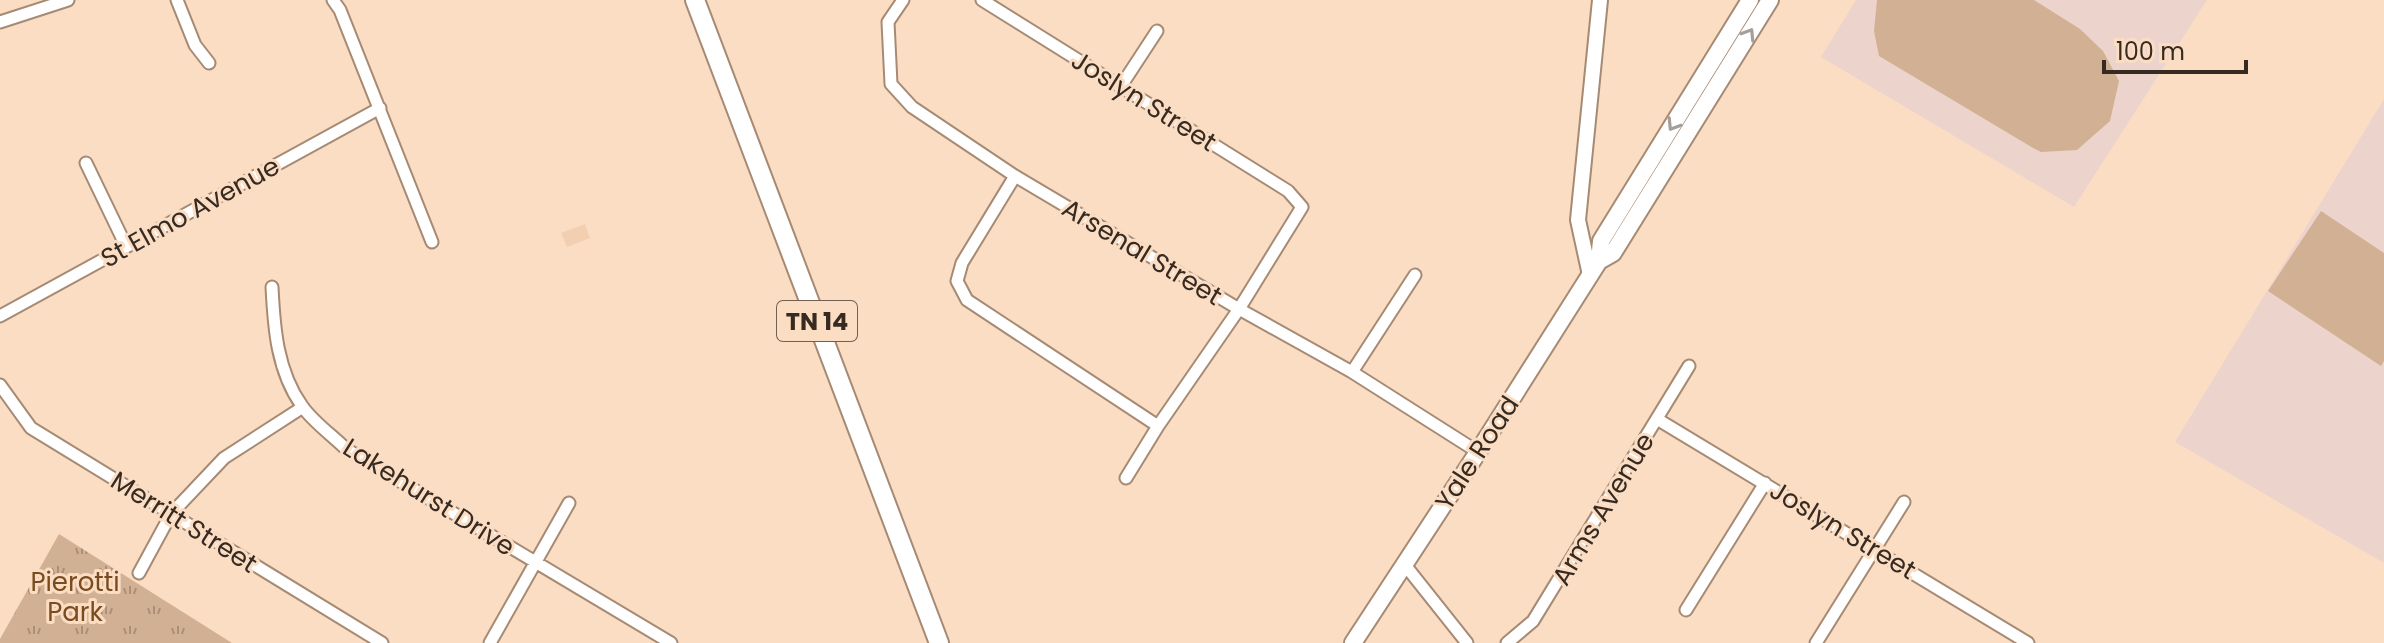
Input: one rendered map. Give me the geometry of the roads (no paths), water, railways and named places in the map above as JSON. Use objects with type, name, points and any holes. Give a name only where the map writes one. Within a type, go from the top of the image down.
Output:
[{"type":"main road","name":"TN 14","points":[[695,0],[939,643]]},
{"type":"main road","name":"Yale Road","points":[[1353,643],[1594,268],[1601,241],[1750,0]]},
{"type":"main road","name":"Yale Road","points":[[1594,268],[1613,253],[1770,0]]},
{"type":"street","points":[[0,22],[68,0]]},
{"type":"street","points":[[177,0],[195,45],[209,63]]},
{"type":"street","points":[[333,0],[340,10],[432,242]]},
{"type":"street","name":"Arsenal Street","points":[[903,0],[888,22],[891,84],[912,107],[1015,176],[1352,372],[1478,452]]},
{"type":"street","name":"Joslyn Street","points":[[982,0],[1288,191],[1302,207],[1239,309]]},
{"type":"street","points":[[1594,268],[1578,220],[1600,0]]},
{"type":"street","points":[[1121,86],[1157,31]]},
{"type":"street","name":"St Elmo Avenue","points":[[0,316],[380,108]]},
{"type":"street","points":[[86,163],[126,246]]},
{"type":"street","points":[[1015,176],[962,263],[957,281],[967,300],[1158,426]]},
{"type":"street","points":[[1352,372],[1415,275]]},
{"type":"street","name":"Lakehurst Drive","points":[[272,287],[274,328],[285,375],[303,407],[346,449],[671,643]]},
{"type":"street","points":[[1126,478],[1239,309]]},
{"type":"street","name":"Arms Avenue","points":[[1507,643],[1533,621],[1689,366]]},
{"type":"street","name":"Merritt Street","points":[[0,385],[31,428],[382,643]]},
{"type":"street","points":[[139,573],[171,514],[224,458],[303,407]]},
{"type":"street","name":"Joslyn Street","points":[[1657,419],[2028,643]]},
{"type":"street","points":[[1686,610],[1765,483]]},
{"type":"street","points":[[1816,643],[1904,502]]},
{"type":"street","points":[[490,643],[569,503]]},
{"type":"street","points":[[1405,565],[1467,643]]},
{"type":"park label","name":"Pierotti Park","points":[[75,597]]}]
